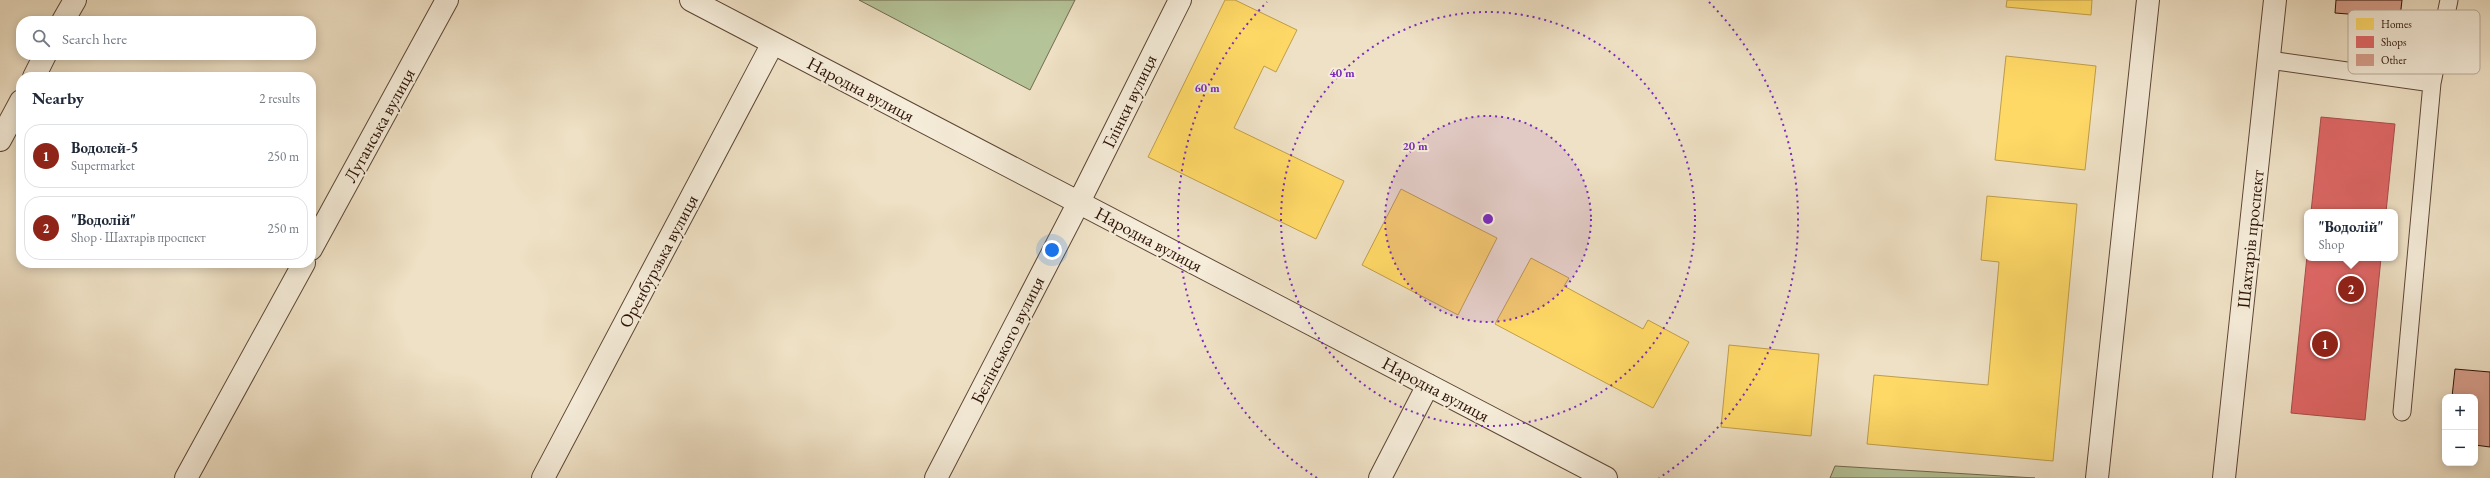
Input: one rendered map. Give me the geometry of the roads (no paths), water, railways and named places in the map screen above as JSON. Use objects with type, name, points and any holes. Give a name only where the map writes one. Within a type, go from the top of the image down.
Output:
[{"type":"street","points":[[66,16],[75,0]]},
{"type":"street","name":"Луганська вулиця","points":[[316,240],[447,0]]},
{"type":"street","name":"Народна вулиця","points":[[691,0],[1606,478]]},
{"type":"street","name":"Глінки вулиця","points":[[1079,202],[1180,0]]},
{"type":"street","points":[[2097,478],[2148,0]]},
{"type":"street","name":"Шахтарів проспект","points":[[2224,478],[2269,60],[2274,0]]},
{"type":"street","name":"Оренбурзька вулиця","points":[[543,478],[773,43]]},
{"type":"street","points":[[36,72],[42,60]]},
{"type":"street","points":[[0,140],[16,110]]},
{"type":"street","name":"Бєлінського вулиця","points":[[936,478],[1079,202]]},
{"type":"street","points":[[186,478],[301,268]]},
{"type":"street","points":[[1380,478],[1428,385]]},
{"type":"lane","points":[[2447,10],[2449,0]]},
{"type":"lane","points":[[2269,60],[2348,71]]},
{"type":"lane","points":[[2368,74],[2432,83]]},
{"type":"lane","points":[[2402,412],[2434,74]]},
{"type":"place","name":"\"Водолій\"","points":[[2351,289]]},
{"type":"place","name":"Водолей-5","points":[[2325,344]]}]
